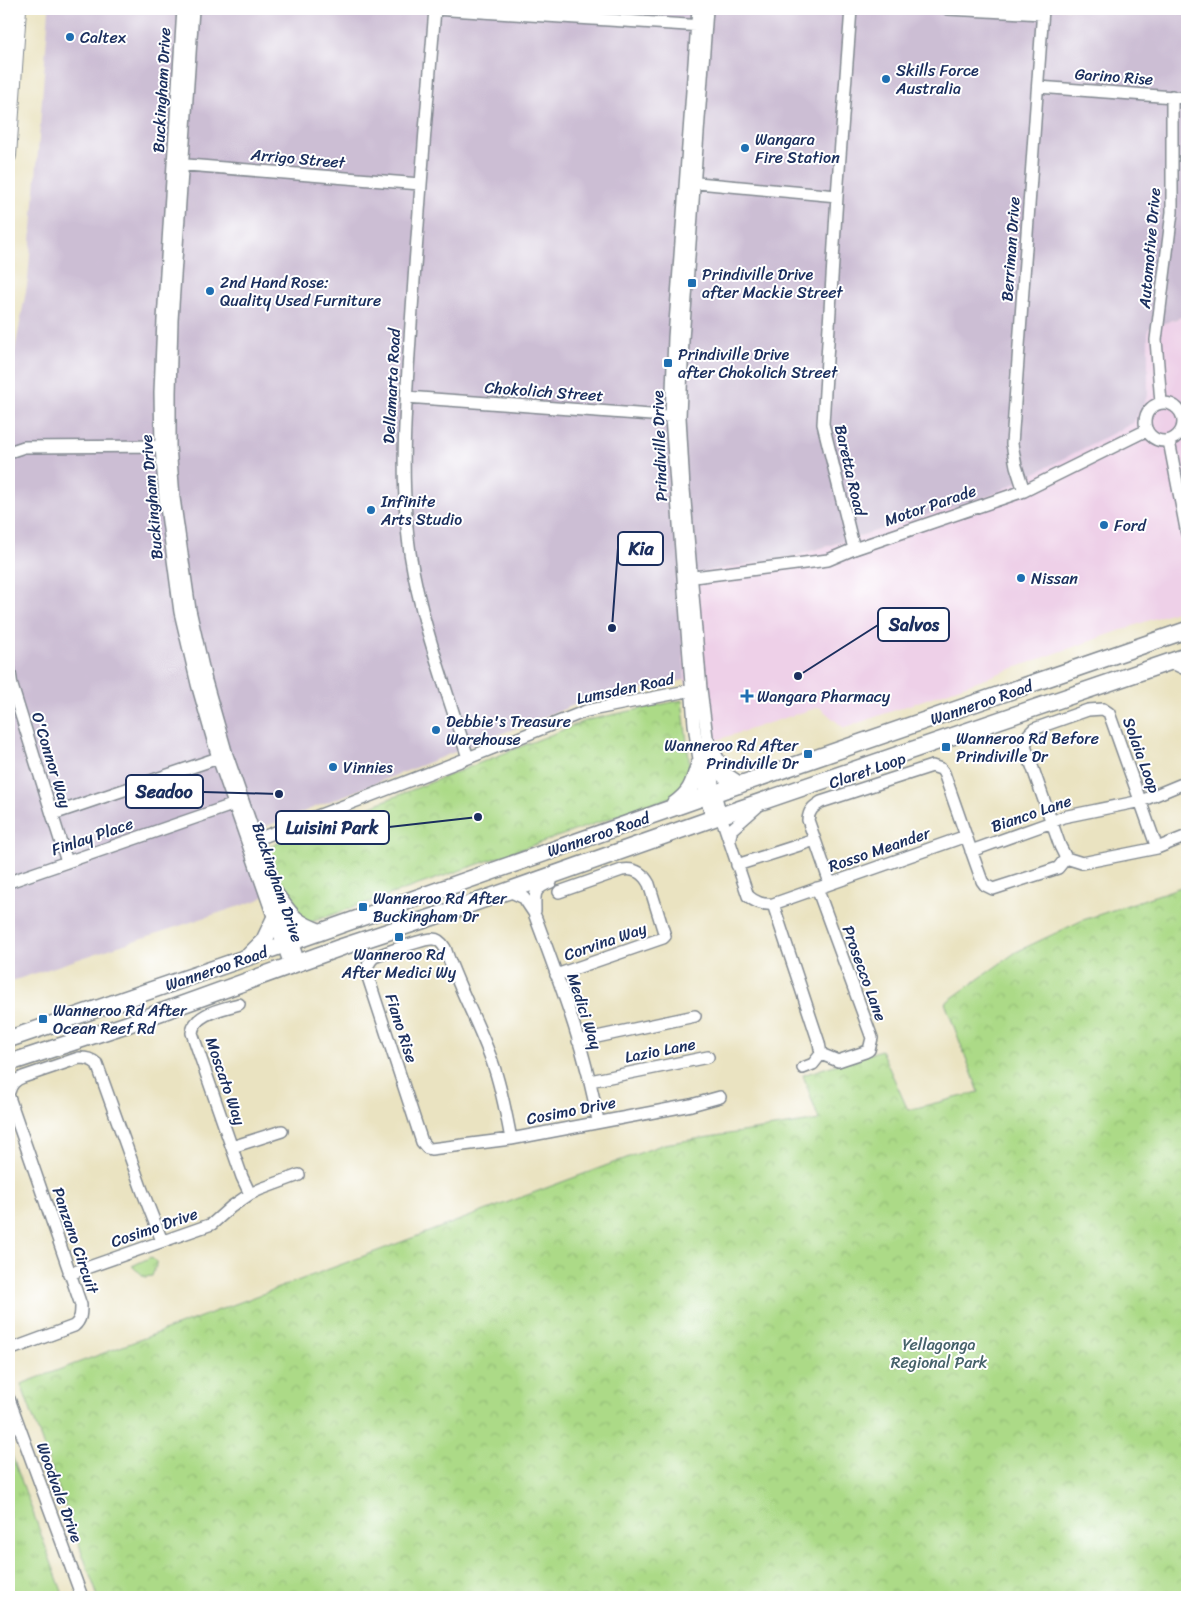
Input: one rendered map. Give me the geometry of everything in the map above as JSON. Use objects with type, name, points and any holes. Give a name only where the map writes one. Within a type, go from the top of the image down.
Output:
[{"type":"highway","name":"Wanneroo Road","points":[[9,1039],[1187,630]]},
{"type":"highway","name":"Wanneroo Road","points":[[9,1063],[128,1024],[766,800],[1187,656]]},
{"type":"highway","points":[[707,743],[724,775],[738,785]]},
{"type":"highway","points":[[666,811],[688,794],[699,765]]},
{"type":"highway","points":[[275,894],[295,920],[304,926],[320,932]]},
{"type":"highway","points":[[249,957],[264,941],[274,920]]},
{"type":"main road","points":[[9,156],[19,9]]},
{"type":"street","name":"Buckingham Drive","points":[[178,164],[183,9]]},
{"type":"street","name":"Buckingham Drive","points":[[193,9],[163,320],[160,392],[166,446],[165,499],[180,612],[197,684],[252,841],[275,894],[287,944]]},
{"type":"street","points":[[435,9],[701,26]]},
{"type":"street","name":"Dellamarta Road","points":[[435,9],[420,184],[406,397],[404,451],[406,512],[410,553],[427,628],[468,758]]},
{"type":"street","name":"Prindiville Drive","points":[[698,9],[701,26],[690,182],[683,339],[675,417],[697,689],[707,743],[710,795]]},
{"type":"street","name":"Prindiville Drive","points":[[701,26],[707,9]]},
{"type":"street","name":"Baretta Road","points":[[851,9],[823,424],[854,549]]},
{"type":"street","points":[[948,9],[1043,11]]},
{"type":"street","name":"Berriman Drive","points":[[1024,491],[1016,466],[1012,444],[1043,11]]},
{"type":"street","name":"Garino Rise","points":[[1038,87],[1187,98]]},
{"type":"street","name":"Automotive Drive","points":[[1162,403],[1156,340],[1172,212],[1172,96]]},
{"type":"street","name":"Arrigo Street","points":[[178,164],[420,184]]},
{"type":"street","points":[[690,182],[837,196]]},
{"type":"street","name":"Chokolich Street","points":[[406,397],[675,417]]},
{"type":"street","points":[[1162,403],[1176,406],[1185,419],[1176,438],[1162,441],[1156,439],[1147,430],[1145,423],[1149,410],[1155,405],[1162,403]]},
{"type":"street","name":"Motor Parade","points":[[688,578],[828,560],[854,549],[1024,491],[1147,430]]},
{"type":"street","points":[[1169,440],[1187,534]]},
{"type":"street","points":[[9,452],[24,447],[166,446]]},
{"type":"street","points":[[1170,662],[1187,670]]},
{"type":"street","name":"O'Connor Way","points":[[9,667],[10,686],[67,862]]},
{"type":"street","name":"Prindiville Drive","points":[[697,689],[694,724],[699,765],[717,818]]},
{"type":"street","name":"Lumsden Road","points":[[252,841],[586,711],[697,689]]},
{"type":"street","name":"Solaia Loop","points":[[1066,858],[1060,846],[1025,746],[1029,734],[1034,729],[1088,710],[1096,709],[1103,709],[1109,713],[1157,848]]},
{"type":"street","points":[[53,814],[223,757]]},
{"type":"street","name":"Claret Loop","points":[[830,883],[808,820],[809,813],[815,806],[849,793],[932,766],[941,769],[966,836]]},
{"type":"street","name":"Bianco Lane","points":[[971,851],[1063,817],[1141,801],[1187,782]]},
{"type":"street","points":[[729,841],[732,829],[766,800]]},
{"type":"street","name":"Finlay Place","points":[[9,882],[238,803]]},
{"type":"street","points":[[717,818],[729,841],[748,896],[759,903],[773,904],[819,1043],[821,1054],[813,1064],[803,1068]]},
{"type":"street","points":[[966,836],[982,881],[993,889],[1058,868],[1066,858],[1082,863],[1157,848],[1187,836]]},
{"type":"street","name":"Rosso Meander","points":[[773,904],[966,836]]},
{"type":"street","points":[[738,865],[815,840]]},
{"type":"street","name":"Buckingham Drive","points":[[252,841],[274,920],[295,964]]},
{"type":"street","name":"Corvina Way","points":[[556,975],[665,936],[649,884],[645,876],[636,871],[631,869],[622,870],[559,892]]},
{"type":"street","name":"Medici Way","points":[[534,913],[534,894],[538,888],[555,881],[561,873]]},
{"type":"street","name":"Prosecco Lane","points":[[817,888],[872,1038],[866,1052],[838,1061],[821,1054]]},
{"type":"street","name":"Medici Way","points":[[508,891],[524,898],[534,913],[590,1080],[598,1122]]},
{"type":"street","name":"Fiano Rise","points":[[427,1148],[422,1142],[367,972],[369,962],[374,957],[427,939],[442,943],[445,948],[458,983],[481,1032],[500,1083],[511,1138]]},
{"type":"street","name":"Moscato Way","points":[[239,1004],[202,1017],[192,1030],[250,1194]]},
{"type":"street","points":[[578,1041],[695,1016]]},
{"type":"street","name":"Lazio Lane","points":[[590,1080],[708,1057]]},
{"type":"street","points":[[9,1092],[11,1085],[22,1077],[79,1058],[94,1061],[97,1064],[162,1240]]},
{"type":"street","name":"Panzano Circuit","points":[[9,1097],[81,1305],[81,1316],[74,1326],[9,1350]]},
{"type":"street","name":"Cosimo Drive","points":[[427,1148],[511,1138],[691,1105],[720,1097]]},
{"type":"street","points":[[232,1147],[282,1131]]},
{"type":"street","name":"Cosimo Drive","points":[[69,1274],[212,1224],[250,1194],[261,1188],[299,1175]]},
{"type":"street","name":"Woodvale Drive","points":[[9,1399],[82,1597]]},
{"type":"shaded area","points":[[49,9],[1187,9],[1187,315],[1148,329],[1148,395],[1133,423],[992,495],[792,557],[678,576],[685,680],[582,702],[257,830],[275,889],[258,900],[9,982],[9,382],[28,280]]},
{"type":"shaded area","points":[[1187,315],[1187,607],[844,728],[819,707],[701,745],[685,680],[677,576],[792,557],[992,495],[1148,395],[1148,329]]},
{"type":"green space","points":[[682,700],[690,768],[698,788],[294,928],[268,847],[588,720]]},
{"type":"green space","name":"Yellagonga Regional Park","points":[[1187,885],[1187,1597],[98,1597],[21,1384],[664,1144],[819,1120],[803,1075],[881,1050],[908,1110],[979,1092],[945,1003],[1016,952],[1083,920]]},
{"type":"green space","points":[[151,1257],[157,1263],[152,1276],[144,1277],[132,1266]]},
{"type":"green space","points":[[9,1447],[64,1597],[9,1597]]},
{"type":"place","name":"Caltex","points":[[70,37]]},
{"type":"place","name":"Skills Force Australia","points":[[886,79]]},
{"type":"place","name":"Wangara Fire Station","points":[[745,148]]},
{"type":"place","name":"Prindiville Drive after Mackie Street","points":[[692,283]]},
{"type":"place","name":"2nd Hand Rose: Quality Used Furniture","points":[[210,291]]},
{"type":"place","name":"Prindiville Drive after Chokolich Street","points":[[668,363]]},
{"type":"place","name":"Infinite Arts Studio","points":[[371,510]]},
{"type":"place","name":"Ford","points":[[1104,525]]},
{"type":"place","name":"Nissan","points":[[1021,578]]},
{"type":"place","name":"Kia","points":[[612,628]]},
{"type":"place","name":"Salvos","points":[[798,676]]},
{"type":"place","name":"Wangara Pharmacy","points":[[747,696]]},
{"type":"place","name":"Debbie's Treasure Warehouse","points":[[436,730]]},
{"type":"place","name":"Wanneroo Rd Before Prindiville Dr","points":[[946,747]]},
{"type":"place","name":"Wanneroo Rd After Prindiville Dr","points":[[808,754]]},
{"type":"place","name":"Vinnies","points":[[333,767]]},
{"type":"place","name":"Seadoo","points":[[279,794]]},
{"type":"place","name":"Luisini Park","points":[[478,817]]},
{"type":"place","name":"Wanneroo Rd After Buckingham Dr","points":[[363,907]]},
{"type":"place","name":"Wanneroo Rd After Medici Wy","points":[[399,937]]},
{"type":"place","name":"Wanneroo Rd After Ocean Reef Rd","points":[[43,1019]]}]
